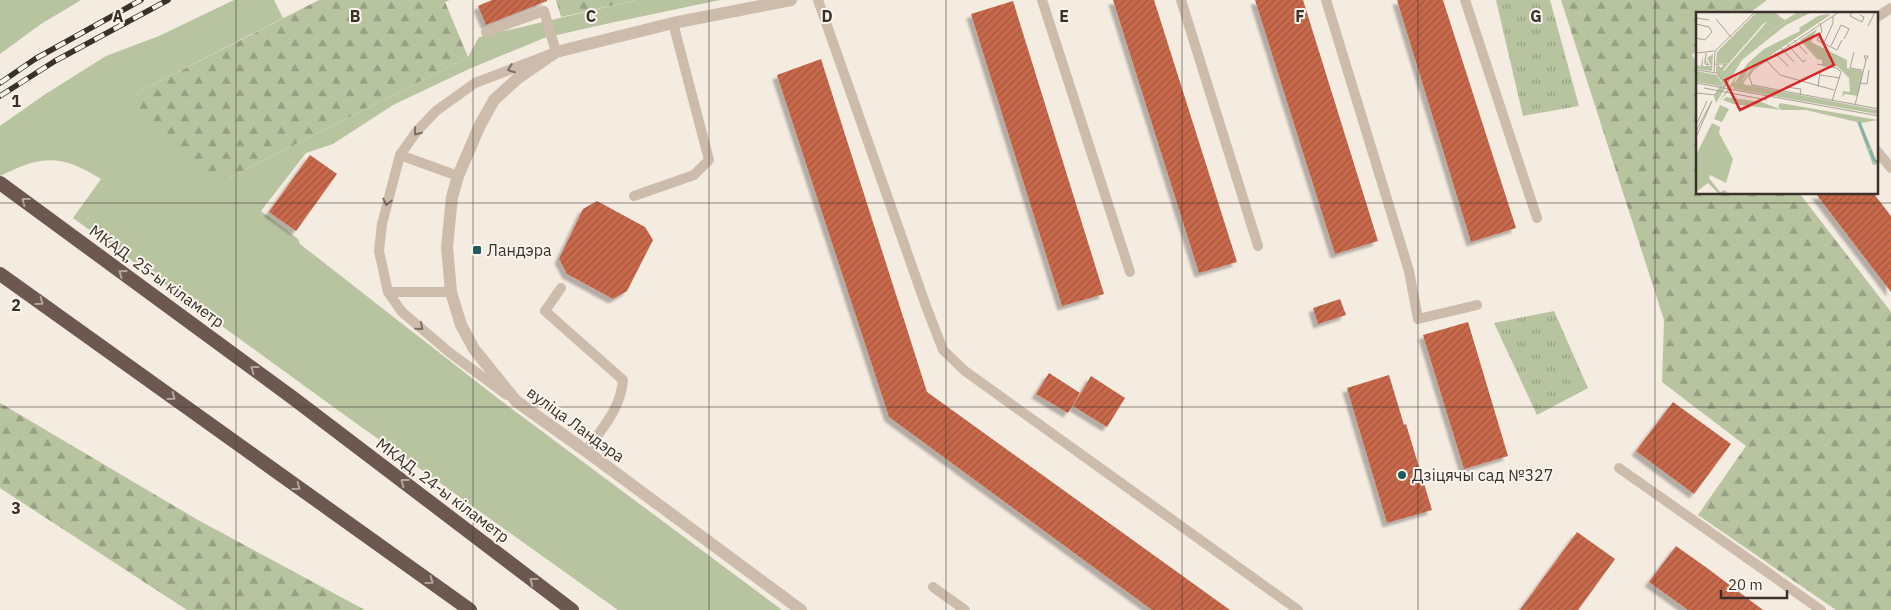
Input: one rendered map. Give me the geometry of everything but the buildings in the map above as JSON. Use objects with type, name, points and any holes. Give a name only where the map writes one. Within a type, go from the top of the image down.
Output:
[{"type":"highway","name":"МКАД, 25-ы кіламетр","points":[[0,183],[293,398]]},
{"type":"highway","points":[[0,274],[470,610]]},
{"type":"highway","name":"МКАД, 24-ы кіламетр","points":[[293,398],[572,610]]},
{"type":"street","name":"вуліца Ландэра","points":[[791,0],[673,23],[556,52],[518,78],[494,100],[480,125],[458,176],[452,197],[447,246],[452,292],[461,325],[474,349],[516,401],[800,610]]},
{"type":"lane","points":[[818,0],[943,350],[965,371],[1298,610]]},
{"type":"lane","points":[[1042,0],[1130,272]]},
{"type":"lane","points":[[1181,0],[1258,246]]},
{"type":"lane","points":[[1326,0],[1409,271],[1418,319],[1477,305]]},
{"type":"lane","points":[[1465,0],[1537,218]]},
{"type":"lane","points":[[1878,16],[1891,8]]},
{"type":"lane","points":[[486,32],[544,11],[556,52],[476,83],[436,111],[417,131],[400,155],[382,224],[379,251],[388,292],[402,312],[449,352],[516,401]]},
{"type":"lane","points":[[634,196],[694,175],[709,160],[673,23]]},
{"type":"lane","points":[[1878,152],[1891,168]]},
{"type":"lane","points":[[400,155],[458,176]]},
{"type":"lane","points":[[561,288],[545,312],[623,380],[622,392],[614,411],[586,451]]},
{"type":"lane","points":[[388,292],[452,292]]},
{"type":"lane","points":[[1619,468],[1821,610]]},
{"type":"lane","points":[[933,587],[965,610]]},
{"type":"green space","points":[[0,0],[81,0],[41,24],[0,54]]},
{"type":"green space","points":[[234,0],[274,0],[283,18],[135,94],[229,178],[468,57],[479,37],[636,0],[720,0],[544,38],[469,69],[393,105],[333,144],[306,153],[261,211],[298,239],[300,244],[500,400],[782,610],[618,610],[73,218],[101,179],[74,165],[51,160],[28,164],[0,176],[0,126],[44,95],[106,56],[159,36]]},
{"type":"green space","points":[[319,0],[450,0],[445,2],[468,57],[229,178],[206,172],[135,115],[135,94]]},
{"type":"green space","points":[[556,0],[636,0],[561,17]]},
{"type":"green space","points":[[1496,0],[1550,0],[1579,106],[1523,116]]},
{"type":"green space","points":[[1561,0],[1767,0],[1751,12],[1696,12],[1696,52],[1692,55],[1696,61],[1696,195],[1801,195],[1891,312],[1891,610],[1836,610],[1698,515],[1746,446],[1662,382],[1664,320]]},
{"type":"green space","points":[[1554,311],[1588,388],[1537,415],[1494,323]]},
{"type":"green space","points":[[0,403],[198,520],[365,610],[187,610],[0,488]]},
{"type":"railway","points":[[0,83],[35,59],[141,0]]},
{"type":"railway","points":[[0,96],[55,61],[168,0]]},
{"type":"place","name":"Ландэра","points":[[477,250]]},
{"type":"place","name":"Дзіцячы сад №327","points":[[1402,475]]}]
